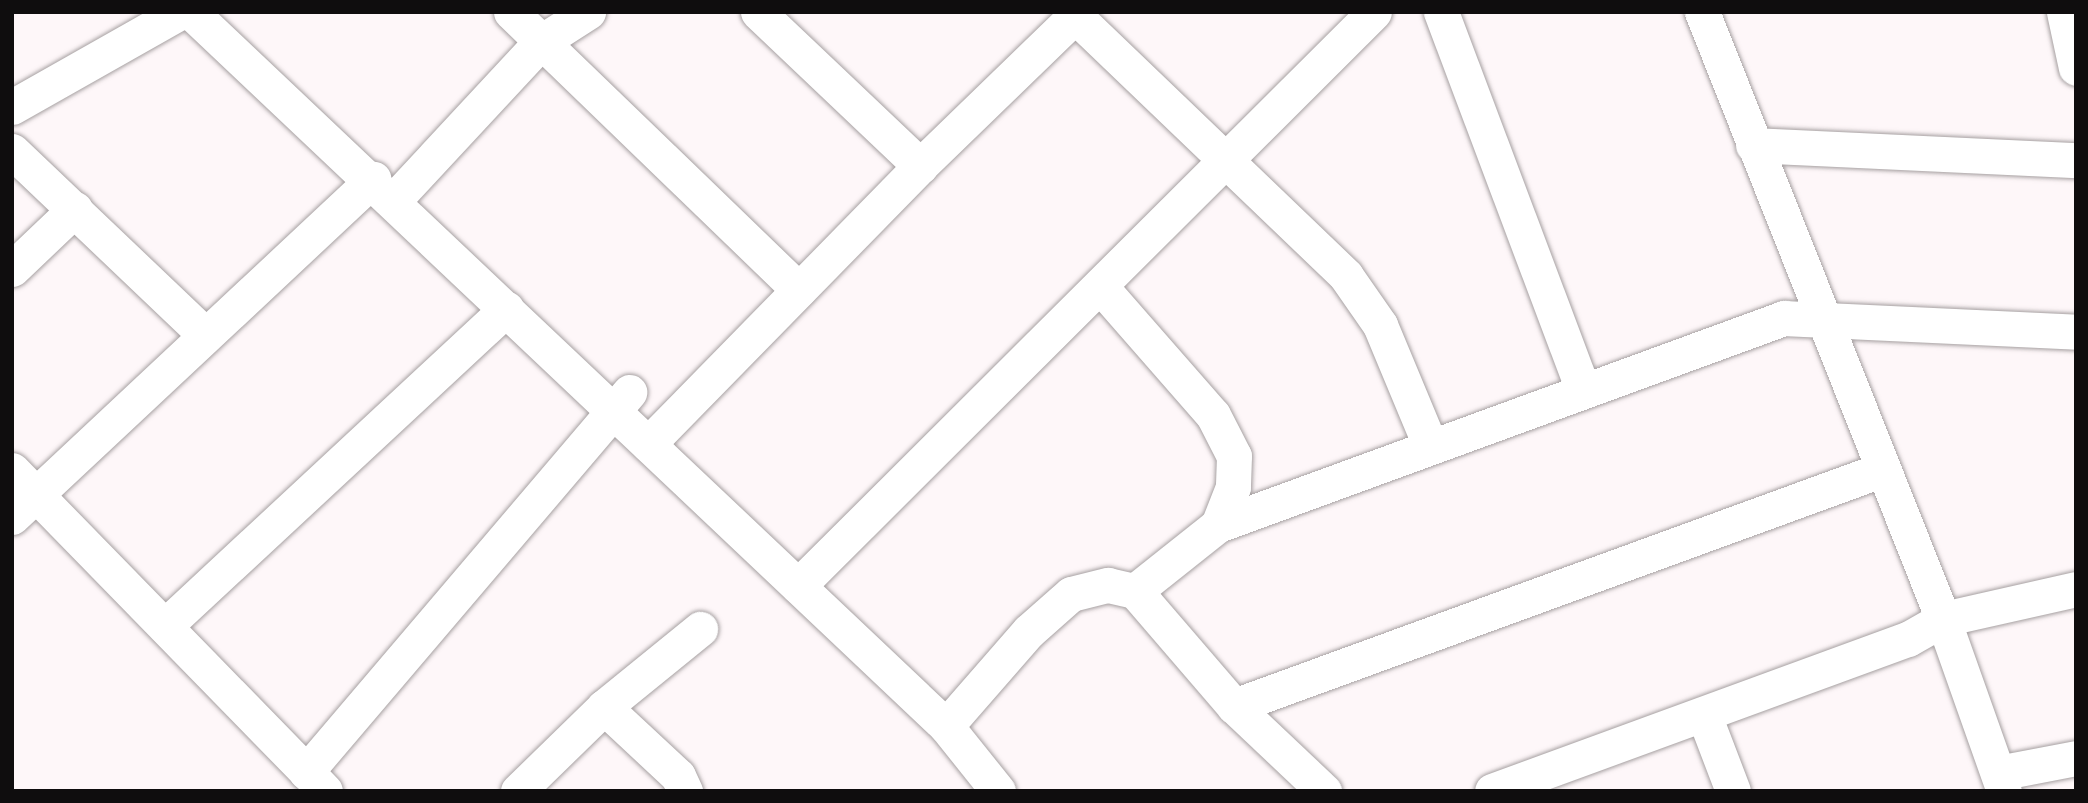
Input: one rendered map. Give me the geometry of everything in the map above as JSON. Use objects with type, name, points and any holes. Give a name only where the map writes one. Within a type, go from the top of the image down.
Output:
[{"type":"street","points":[[12,107],[180,12]]},
{"type":"street","points":[[191,12],[384,189],[506,309],[620,402],[648,444],[946,726],[998,791]]},
{"type":"street","points":[[511,12],[799,290]]},
{"type":"street","points":[[24,506],[204,334],[384,189],[541,42],[587,12]]},
{"type":"street","points":[[758,12],[919,166]]},
{"type":"street","points":[[798,586],[1374,12]]},
{"type":"street","points":[[1441,12],[1583,389]]},
{"type":"street","points":[[1702,12],[1942,619],[2001,782],[2076,758]]},
{"type":"street","points":[[2064,12],[2076,68]]},
{"type":"street","points":[[648,444],[919,166],[1074,14],[1222,161],[1310,237],[1346,276],[1380,325],[1430,445]]},
{"type":"street","points":[[1753,145],[2076,160]]},
{"type":"street","points":[[12,151],[204,334]]},
{"type":"street","points":[[12,269],[75,209]]},
{"type":"street","points":[[1100,286],[1213,415],[1234,456],[1233,487],[1218,524]]},
{"type":"street","points":[[165,626],[506,309]]},
{"type":"street","points":[[1135,591],[1218,524],[1784,318],[1823,323],[2076,331]]},
{"type":"street","points":[[12,470],[24,506],[165,626],[317,785],[620,402]]},
{"type":"street","points":[[1234,706],[1881,470]]},
{"type":"street","points":[[946,726],[1029,631],[1071,594],[1108,585],[1135,591],[1234,706],[1324,791]]},
{"type":"street","points":[[1492,791],[1908,639],[1942,619],[2076,589]]},
{"type":"street","points":[[518,791],[604,707],[700,629]]},
{"type":"street","points":[[604,707],[678,776],[685,791]]},
{"type":"street","points":[[1704,715],[1733,791]]}]
